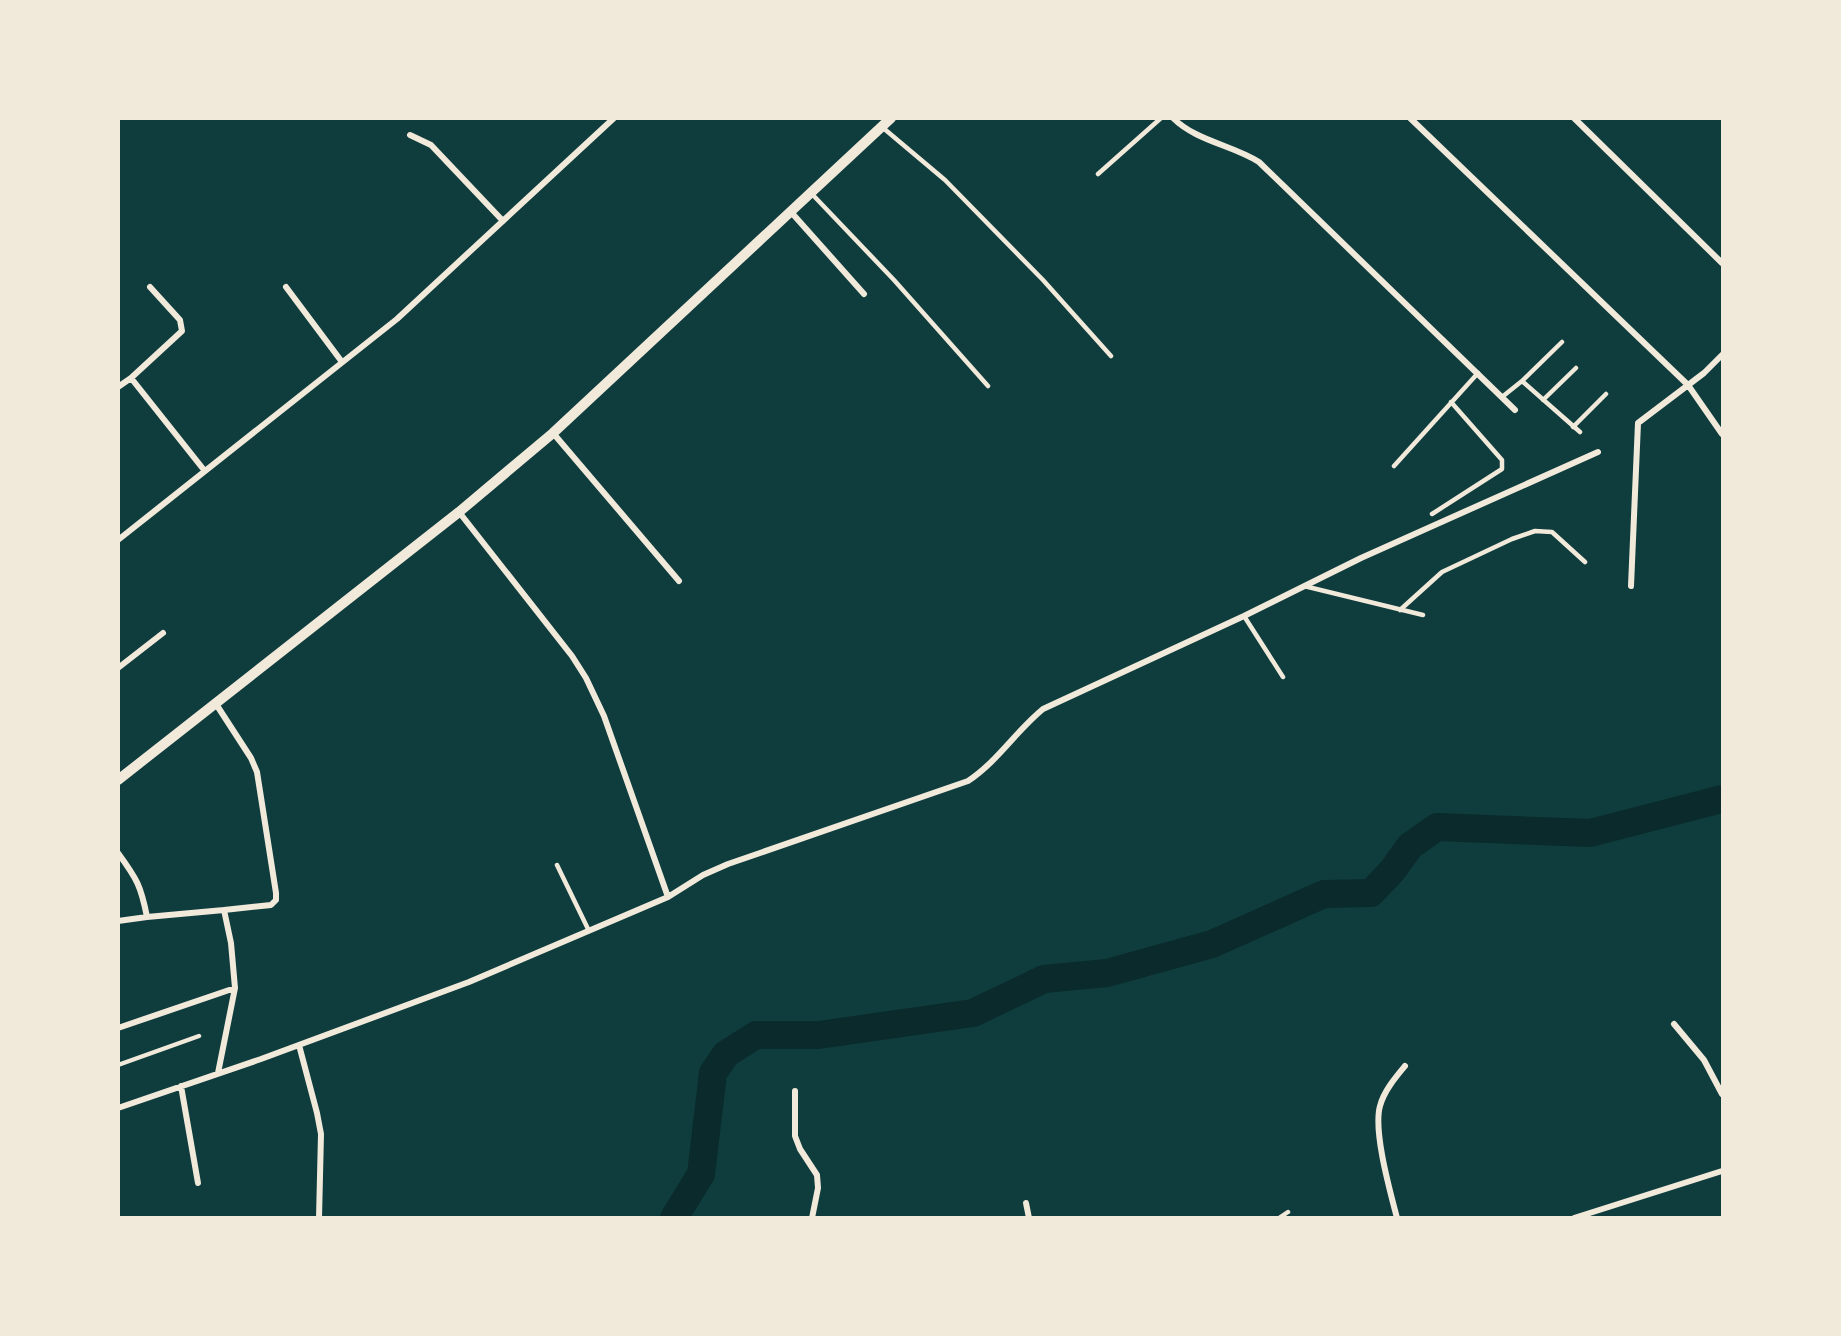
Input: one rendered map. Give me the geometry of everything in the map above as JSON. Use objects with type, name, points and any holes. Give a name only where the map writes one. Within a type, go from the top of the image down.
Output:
[{"type":"street","points":[[118,540],[397,319],[614,118]]},
{"type":"street","points":[[118,780],[459,512],[554,433],[891,118]]},
{"type":"street","points":[[1173,118],[1192,133],[1243,152],[1258,162],[1515,410]]},
{"type":"street","points":[[1410,118],[1688,386],[1722,434]]},
{"type":"street","points":[[1574,118],[1722,263]]},
{"type":"street","points":[[410,135],[431,145],[503,221]]},
{"type":"street","points":[[791,212],[864,294]]},
{"type":"street","points":[[118,387],[182,331],[180,320],[150,287]]},
{"type":"street","points":[[286,287],[342,362]]},
{"type":"street","points":[[1631,586],[1638,423],[1688,386],[1722,355]]},
{"type":"street","points":[[130,378],[204,470]]},
{"type":"street","points":[[554,433],[679,581]]},
{"type":"street","points":[[118,1108],[299,1045],[469,982],[668,897],[703,875],[728,864],[968,780],[984,770],[1043,709],[1304,586],[1598,452]]},
{"type":"street","points":[[459,512],[572,656],[586,678],[604,716],[668,897]]},
{"type":"street","points":[[118,668],[163,633]]},
{"type":"street","points":[[118,921],[271,905],[276,900],[258,772],[216,704]]},
{"type":"street","points":[[118,854],[137,879],[147,917]]},
{"type":"street","points":[[218,1073],[235,988],[231,943],[224,910]]},
{"type":"street","points":[[118,1028],[235,988]]},
{"type":"street","points":[[1674,1024],[1704,1060],[1722,1094]]},
{"type":"street","points":[[299,1045],[321,1134],[319,1218]]},
{"type":"street","points":[[1397,1218],[1378,1123],[1380,1105],[1404,1065]]},
{"type":"street","points":[[181,1086],[198,1183]]},
{"type":"street","points":[[795,1091],[795,1136],[800,1149],[817,1175],[818,1188],[812,1218]]},
{"type":"street","points":[[1574,1218],[1722,1171]]},
{"type":"street","points":[[1026,1203],[1029,1218]]},
{"type":"lane","points":[[1098,174],[1161,118]]},
{"type":"lane","points":[[882,128],[945,180],[1043,280],[1111,356]]},
{"type":"lane","points":[[812,193],[894,280],[988,386]]},
{"type":"lane","points":[[1502,397],[1562,342]]},
{"type":"lane","points":[[1543,400],[1576,368]]},
{"type":"lane","points":[[1394,466],[1478,373]]},
{"type":"lane","points":[[1522,381],[1580,432]]},
{"type":"lane","points":[[1573,427],[1606,394]]},
{"type":"lane","points":[[1432,514],[1502,469],[1502,460],[1451,402]]},
{"type":"lane","points":[[1400,610],[1442,572],[1512,539],[1536,531],[1552,532],[1585,562]]},
{"type":"lane","points":[[1304,586],[1423,615]]},
{"type":"lane","points":[[1244,616],[1283,676]]},
{"type":"lane","points":[[557,865],[589,932]]},
{"type":"lane","points":[[118,1065],[199,1036]]},
{"type":"lane","points":[[1279,1218],[1288,1212]]},
{"type":"waterway","points":[[674,1218],[701,1174],[713,1073],[726,1054],[756,1035],[819,1035],[973,1013],[1044,979],[1107,973],[1212,944],[1324,894],[1371,893],[1392,871],[1410,846],[1437,827],[1590,833],[1722,799]]}]
